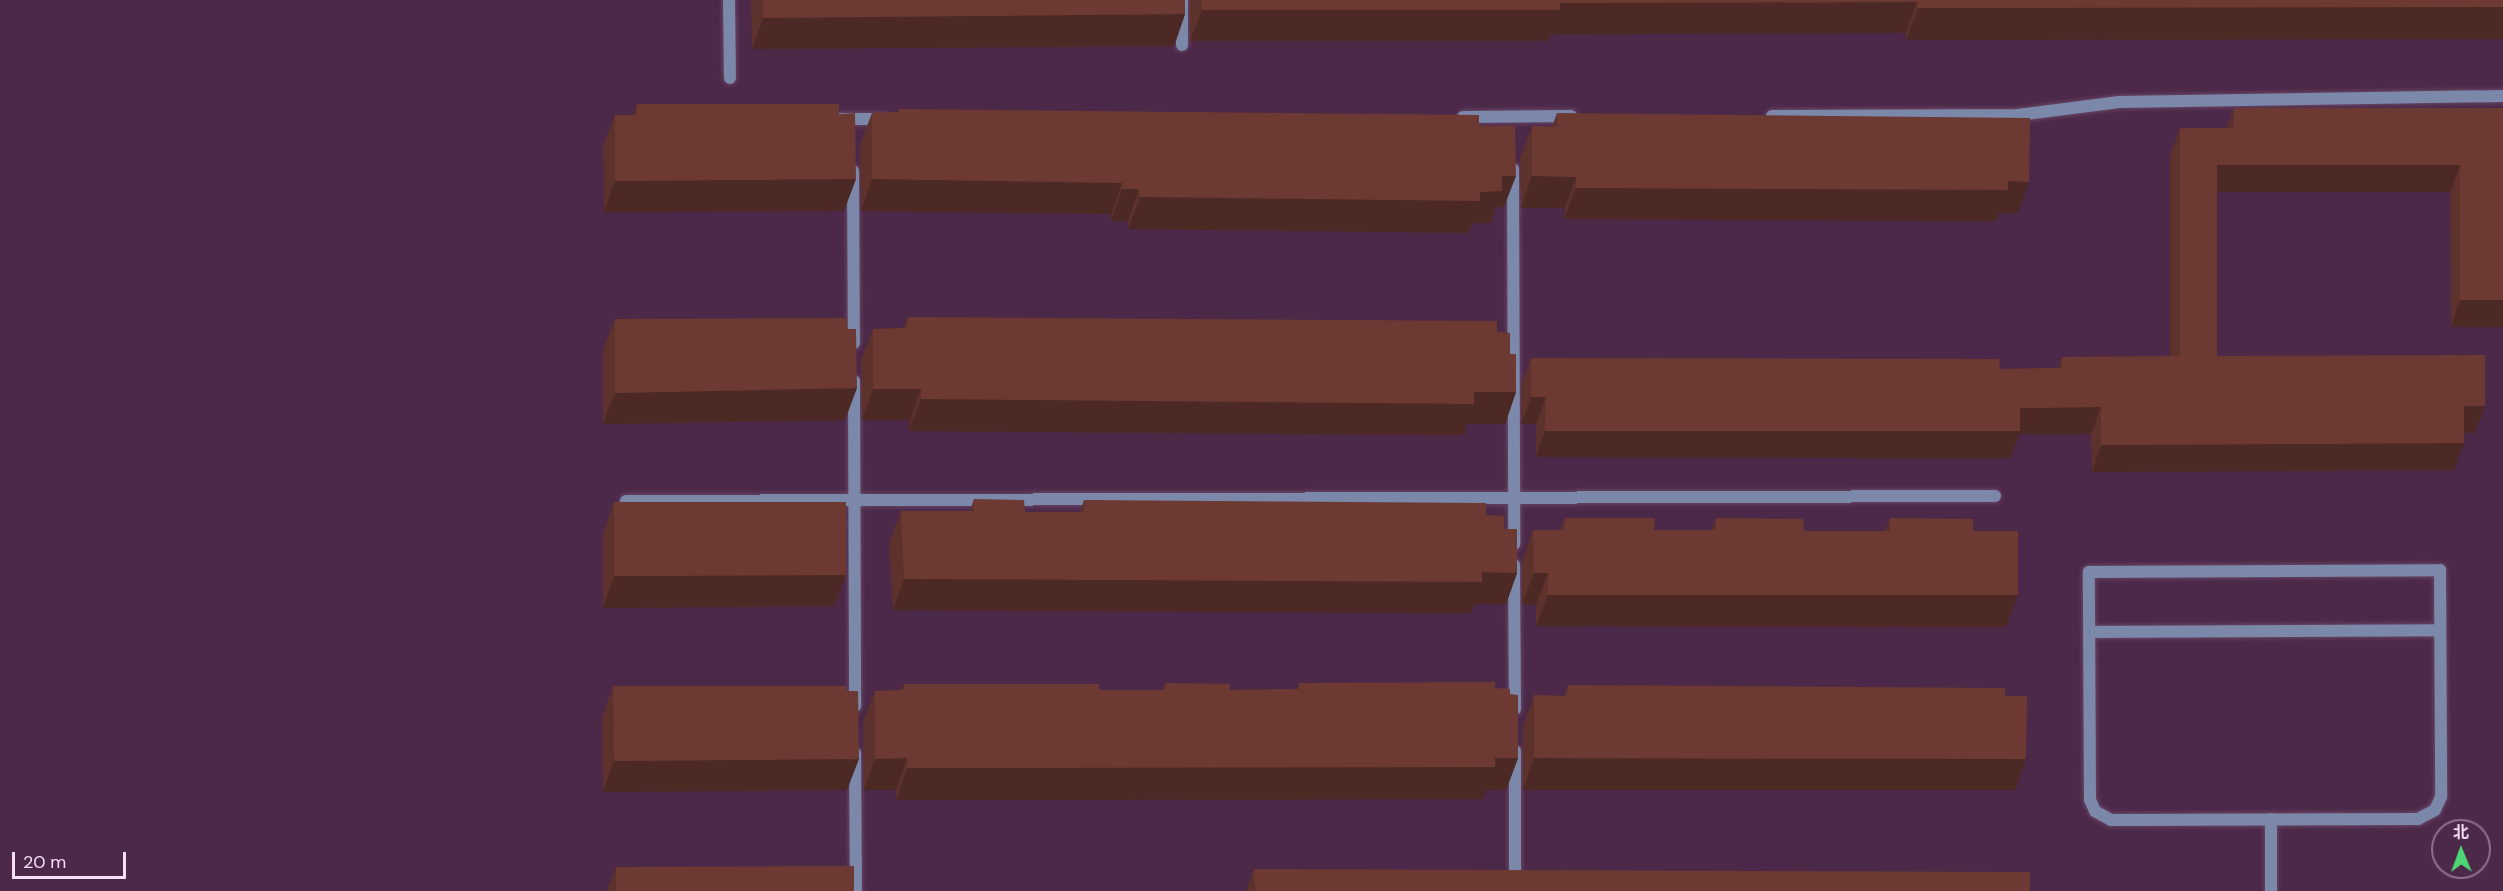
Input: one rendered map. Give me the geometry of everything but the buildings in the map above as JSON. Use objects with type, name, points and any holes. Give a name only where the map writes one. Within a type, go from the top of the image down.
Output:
[{"type":"lane","points":[[729,0],[730,78]]},
{"type":"lane","points":[[1182,0],[1182,45]]},
{"type":"lane","points":[[1760,116],[2018,115],[2119,102],[2503,96]]},
{"type":"lane","points":[[1452,117],[1512,122],[1583,116]]},
{"type":"lane","points":[[829,119],[852,125],[900,119]]},
{"type":"lane","points":[[1512,152],[1515,891]]},
{"type":"lane","points":[[853,155],[856,891]]},
{"type":"lane","points":[[626,501],[1995,496]]},
{"type":"lane","points":[[2440,570],[2440,630],[2440,797],[2435,810],[2418,819],[2111,820],[2095,811],[2090,800],[2089,572],[2440,570]]},
{"type":"lane","points":[[2090,632],[2440,630]]},
{"type":"lane","points":[[2271,819],[2271,891]]}]
